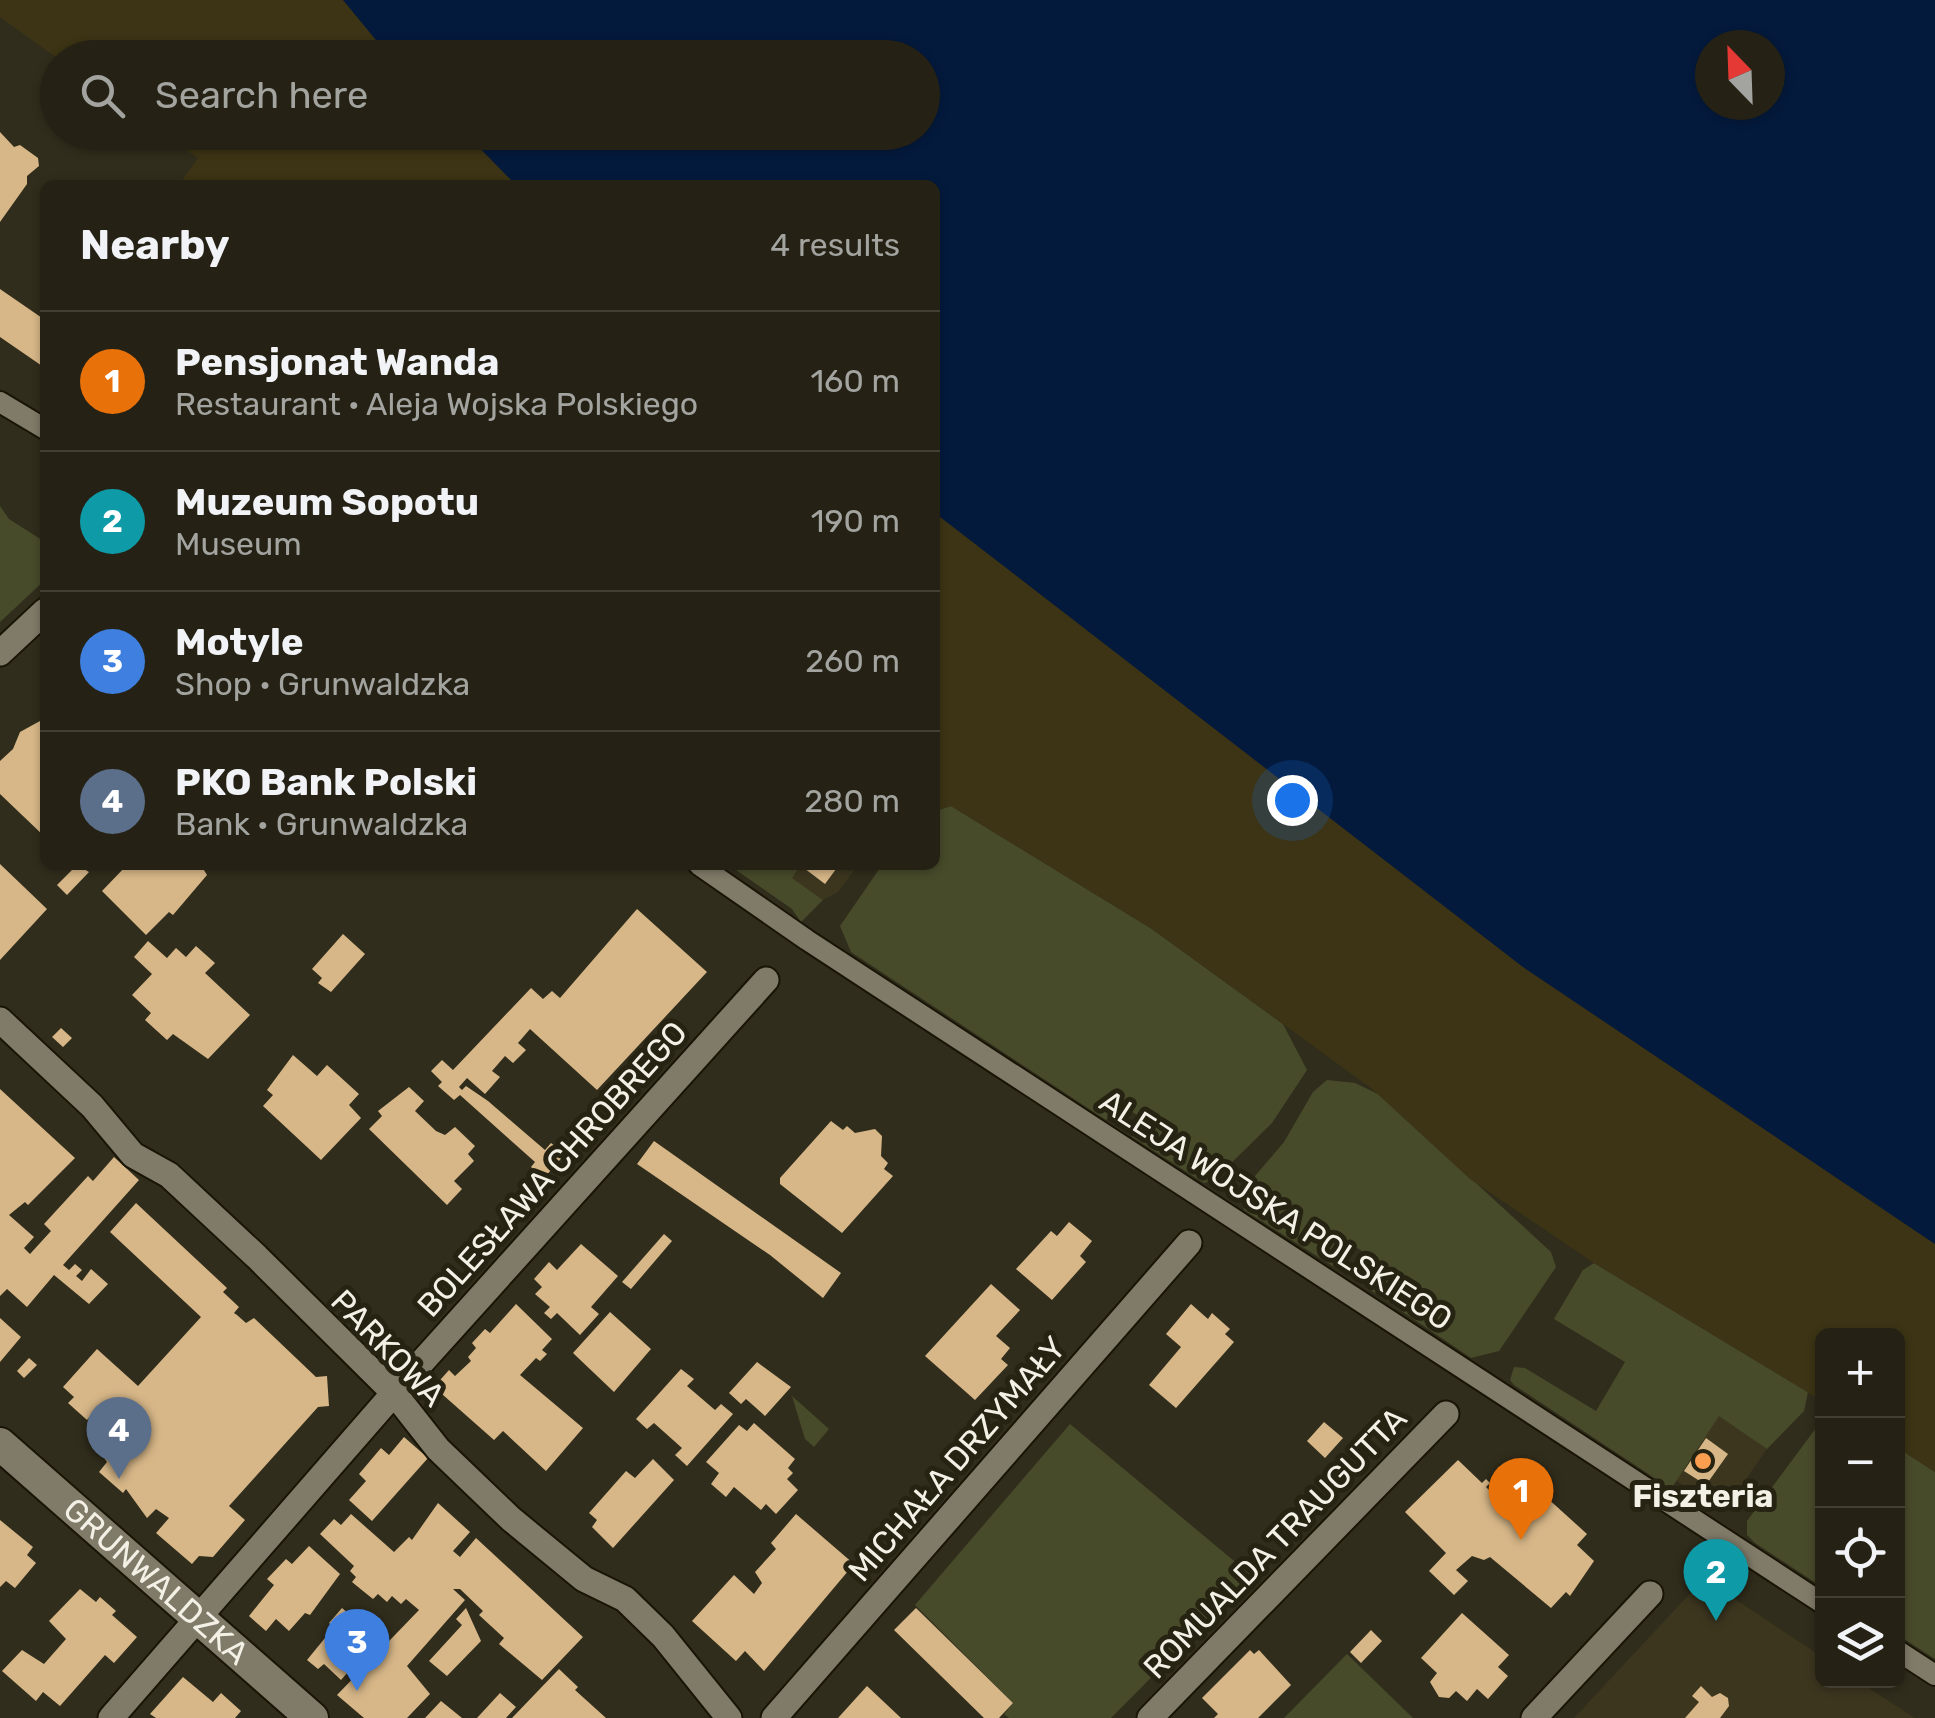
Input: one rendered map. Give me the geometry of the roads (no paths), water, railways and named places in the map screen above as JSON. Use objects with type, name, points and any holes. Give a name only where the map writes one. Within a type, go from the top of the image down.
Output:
[{"type":"street","points":[[0,402],[40,426]]},
{"type":"street","points":[[0,653],[40,626]]},
{"type":"street","name":"ALEJA WOJSKA POLSKIEGO","points":[[707,870],[807,940],[1815,1598]]},
{"type":"street","name":"BOLESŁAWA CHROBREGO","points":[[112,1718],[394,1393],[766,980]]},
{"type":"street","name":"PARKOWA","points":[[0,1020],[92,1106],[133,1155],[169,1175],[394,1393],[438,1449],[511,1519],[584,1579],[625,1599],[650,1623],[729,1718]]},
{"type":"street","name":"MICHAŁA DRZYMAŁY","points":[[774,1718],[1189,1242]]},
{"type":"street","name":"ROMUALDA TRAUGUTTA","points":[[1150,1718],[1446,1414]]},
{"type":"street","name":"GRUNWALDZKA","points":[[0,1444],[312,1718]]},
{"type":"street","points":[[1534,1718],[1650,1594]]},
{"type":"street","points":[[1905,1656],[1935,1675]]},
{"type":"water","points":[[343,0],[1935,0],[1935,1244],[1523,967],[940,517],[940,180],[511,180],[482,150],[940,150],[940,40],[376,40]]},
{"type":"place","name":"Fiszteria","points":[[1703,1461]]},
{"type":"place","name":"PKO Bank Polski","points":[[119,1479]]},
{"type":"place","name":"Pensjonat Wanda","points":[[1521,1540]]},
{"type":"place","name":"Muzeum Sopotu","points":[[1716,1621]]},
{"type":"place","name":"Motyle","points":[[357,1691]]}]
